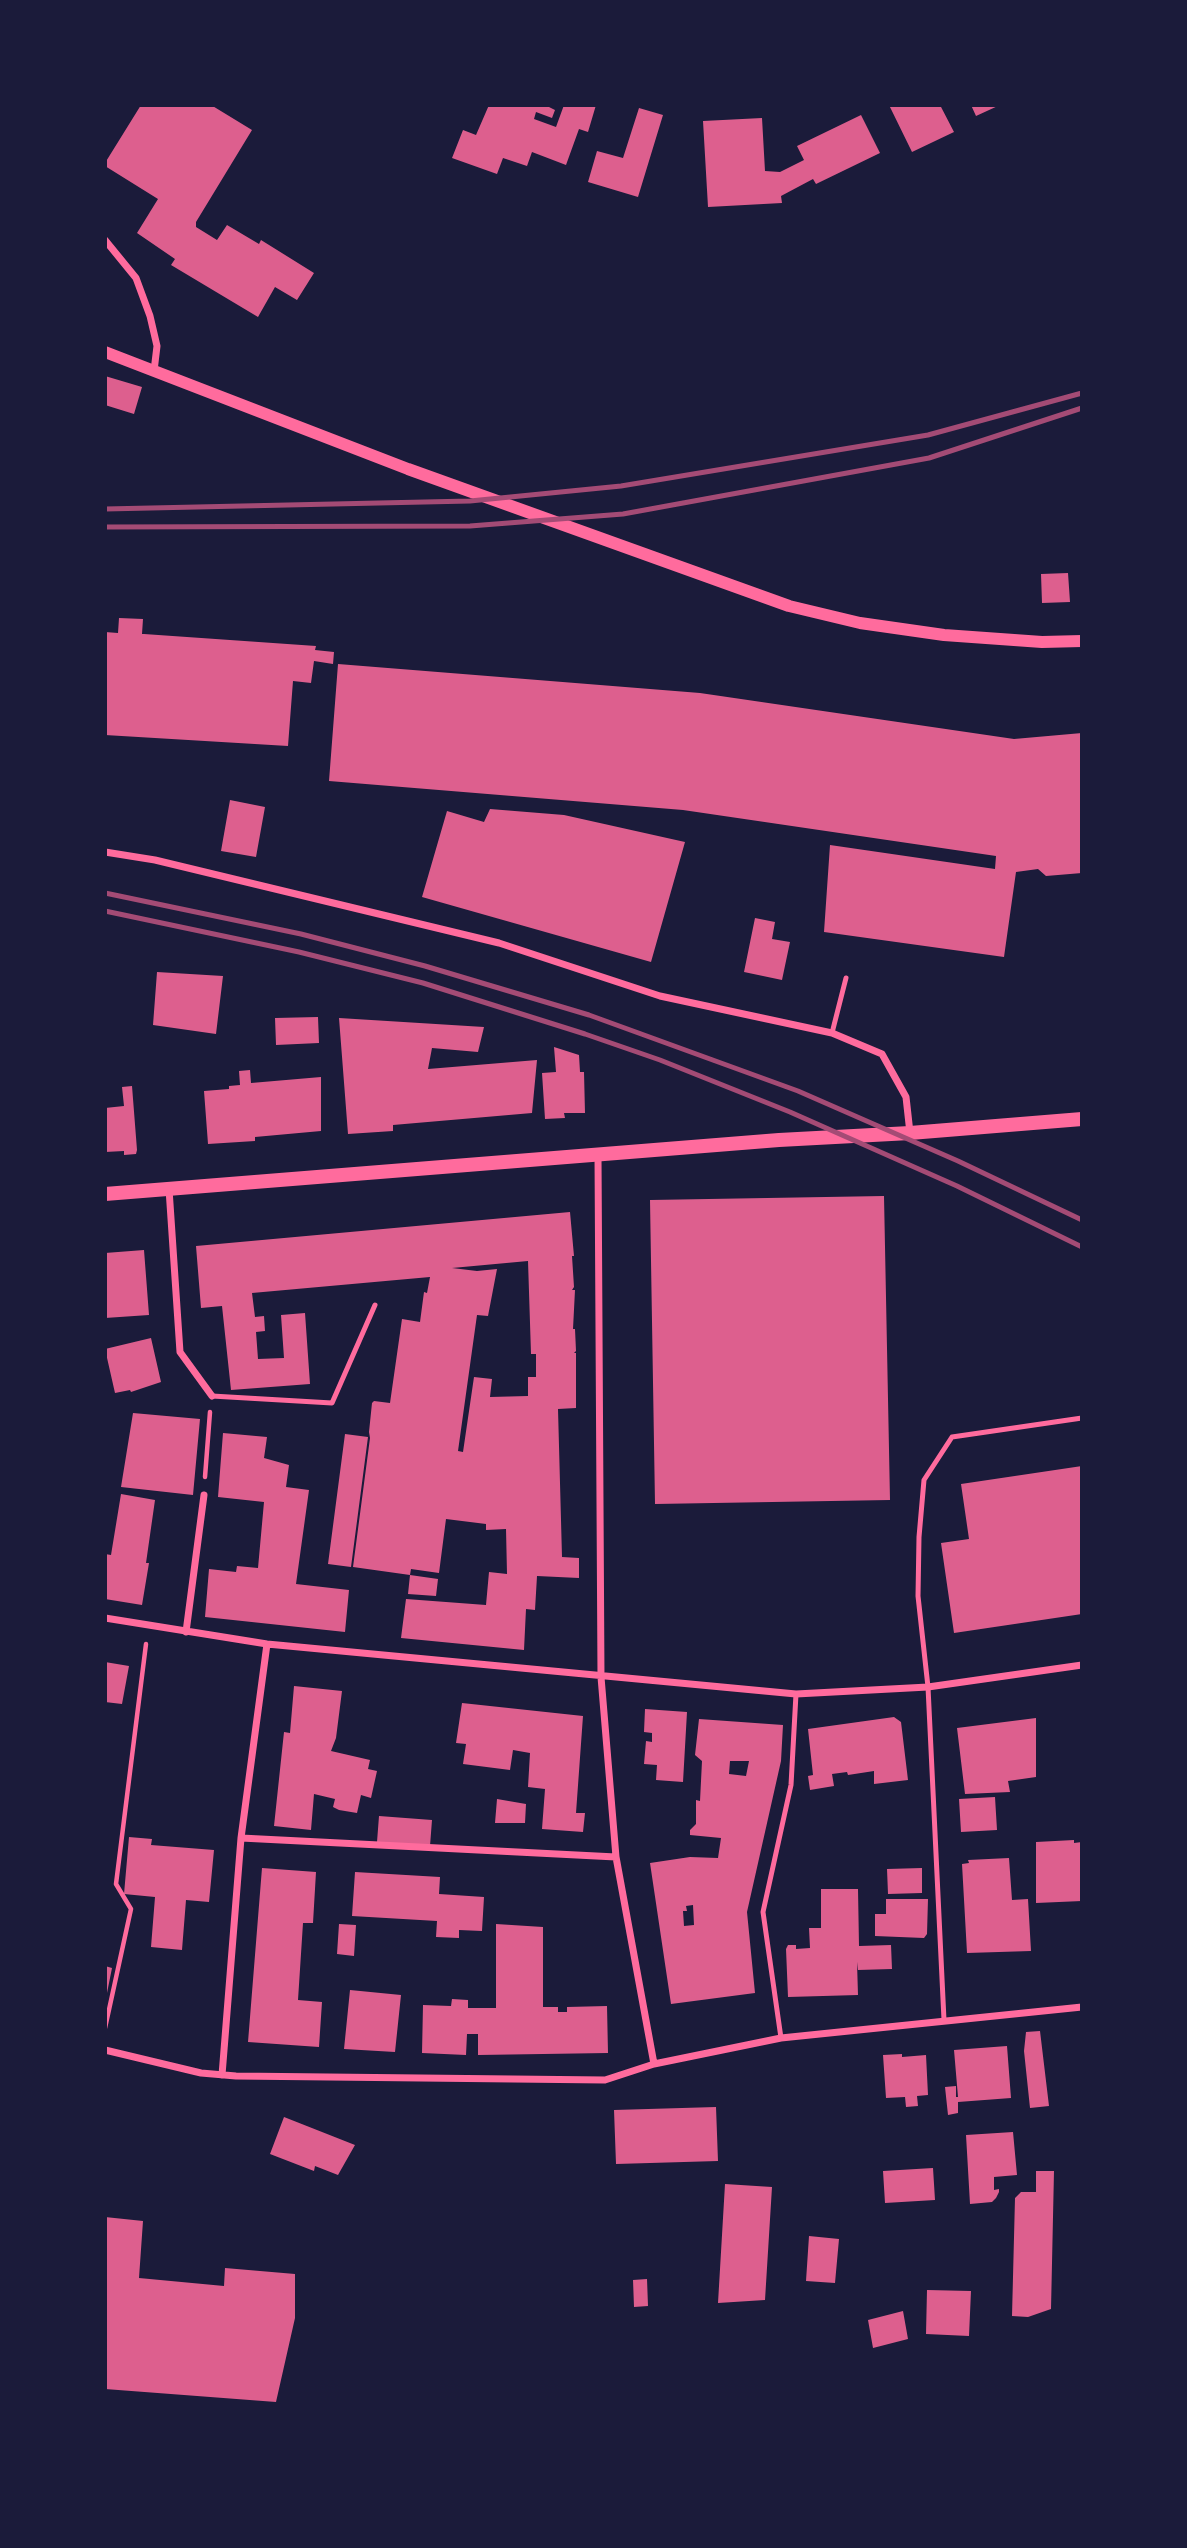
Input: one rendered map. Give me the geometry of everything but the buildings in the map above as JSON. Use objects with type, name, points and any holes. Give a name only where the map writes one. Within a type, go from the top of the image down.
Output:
[{"type":"main road","points":[[105,1194],[779,1140],[1082,1119]]},
{"type":"street","points":[[105,240],[136,278],[150,316],[156,346],[154,371]]},
{"type":"street","points":[[105,352],[408,469],[789,606],[860,623],[944,635],[1042,642],[1082,641]]},
{"type":"street","points":[[105,852],[155,860],[499,943],[660,996],[832,1033],[882,1054],[906,1097],[909,1133]]},
{"type":"street","points":[[598,1154],[601,1677],[616,1857],[654,2064]]},
{"type":"street","points":[[169,1189],[180,1352],[212,1396]]},
{"type":"street","points":[[186,1632],[204,1495]]},
{"type":"street","points":[[105,1618],[267,1644],[796,1694],[928,1687],[1082,1665]]},
{"type":"street","points":[[222,2075],[242,1838],[267,1644]]},
{"type":"street","points":[[242,1838],[616,1857]]},
{"type":"street","points":[[105,2050],[201,2073],[222,2075],[605,2080],[654,2064],[781,2038],[1082,2007]]},
{"type":"lane","points":[[832,1033],[846,978]]},
{"type":"lane","points":[[212,1396],[332,1403],[375,1305]]},
{"type":"lane","points":[[944,2020],[928,1687],[918,1596],[924,1480],[952,1437],[1082,1418]]},
{"type":"lane","points":[[781,2038],[763,1912],[791,1785],[796,1694]]},
{"type":"path","points":[[204,1495],[212,1396]]},
{"type":"path","points":[[105,2028],[131,1909],[116,1884],[148,1626]]},
{"type":"railway","points":[[105,509],[470,501],[621,486],[928,435],[1082,393]]},
{"type":"railway","points":[[105,527],[470,526],[623,514],[929,458],[1082,408]]},
{"type":"railway","points":[[105,893],[301,934],[425,966],[589,1015],[798,1091],[958,1161],[1082,1220]]},
{"type":"railway","points":[[105,911],[299,952],[423,983],[585,1034],[660,1060],[790,1112],[957,1186],[1082,1247]]}]
